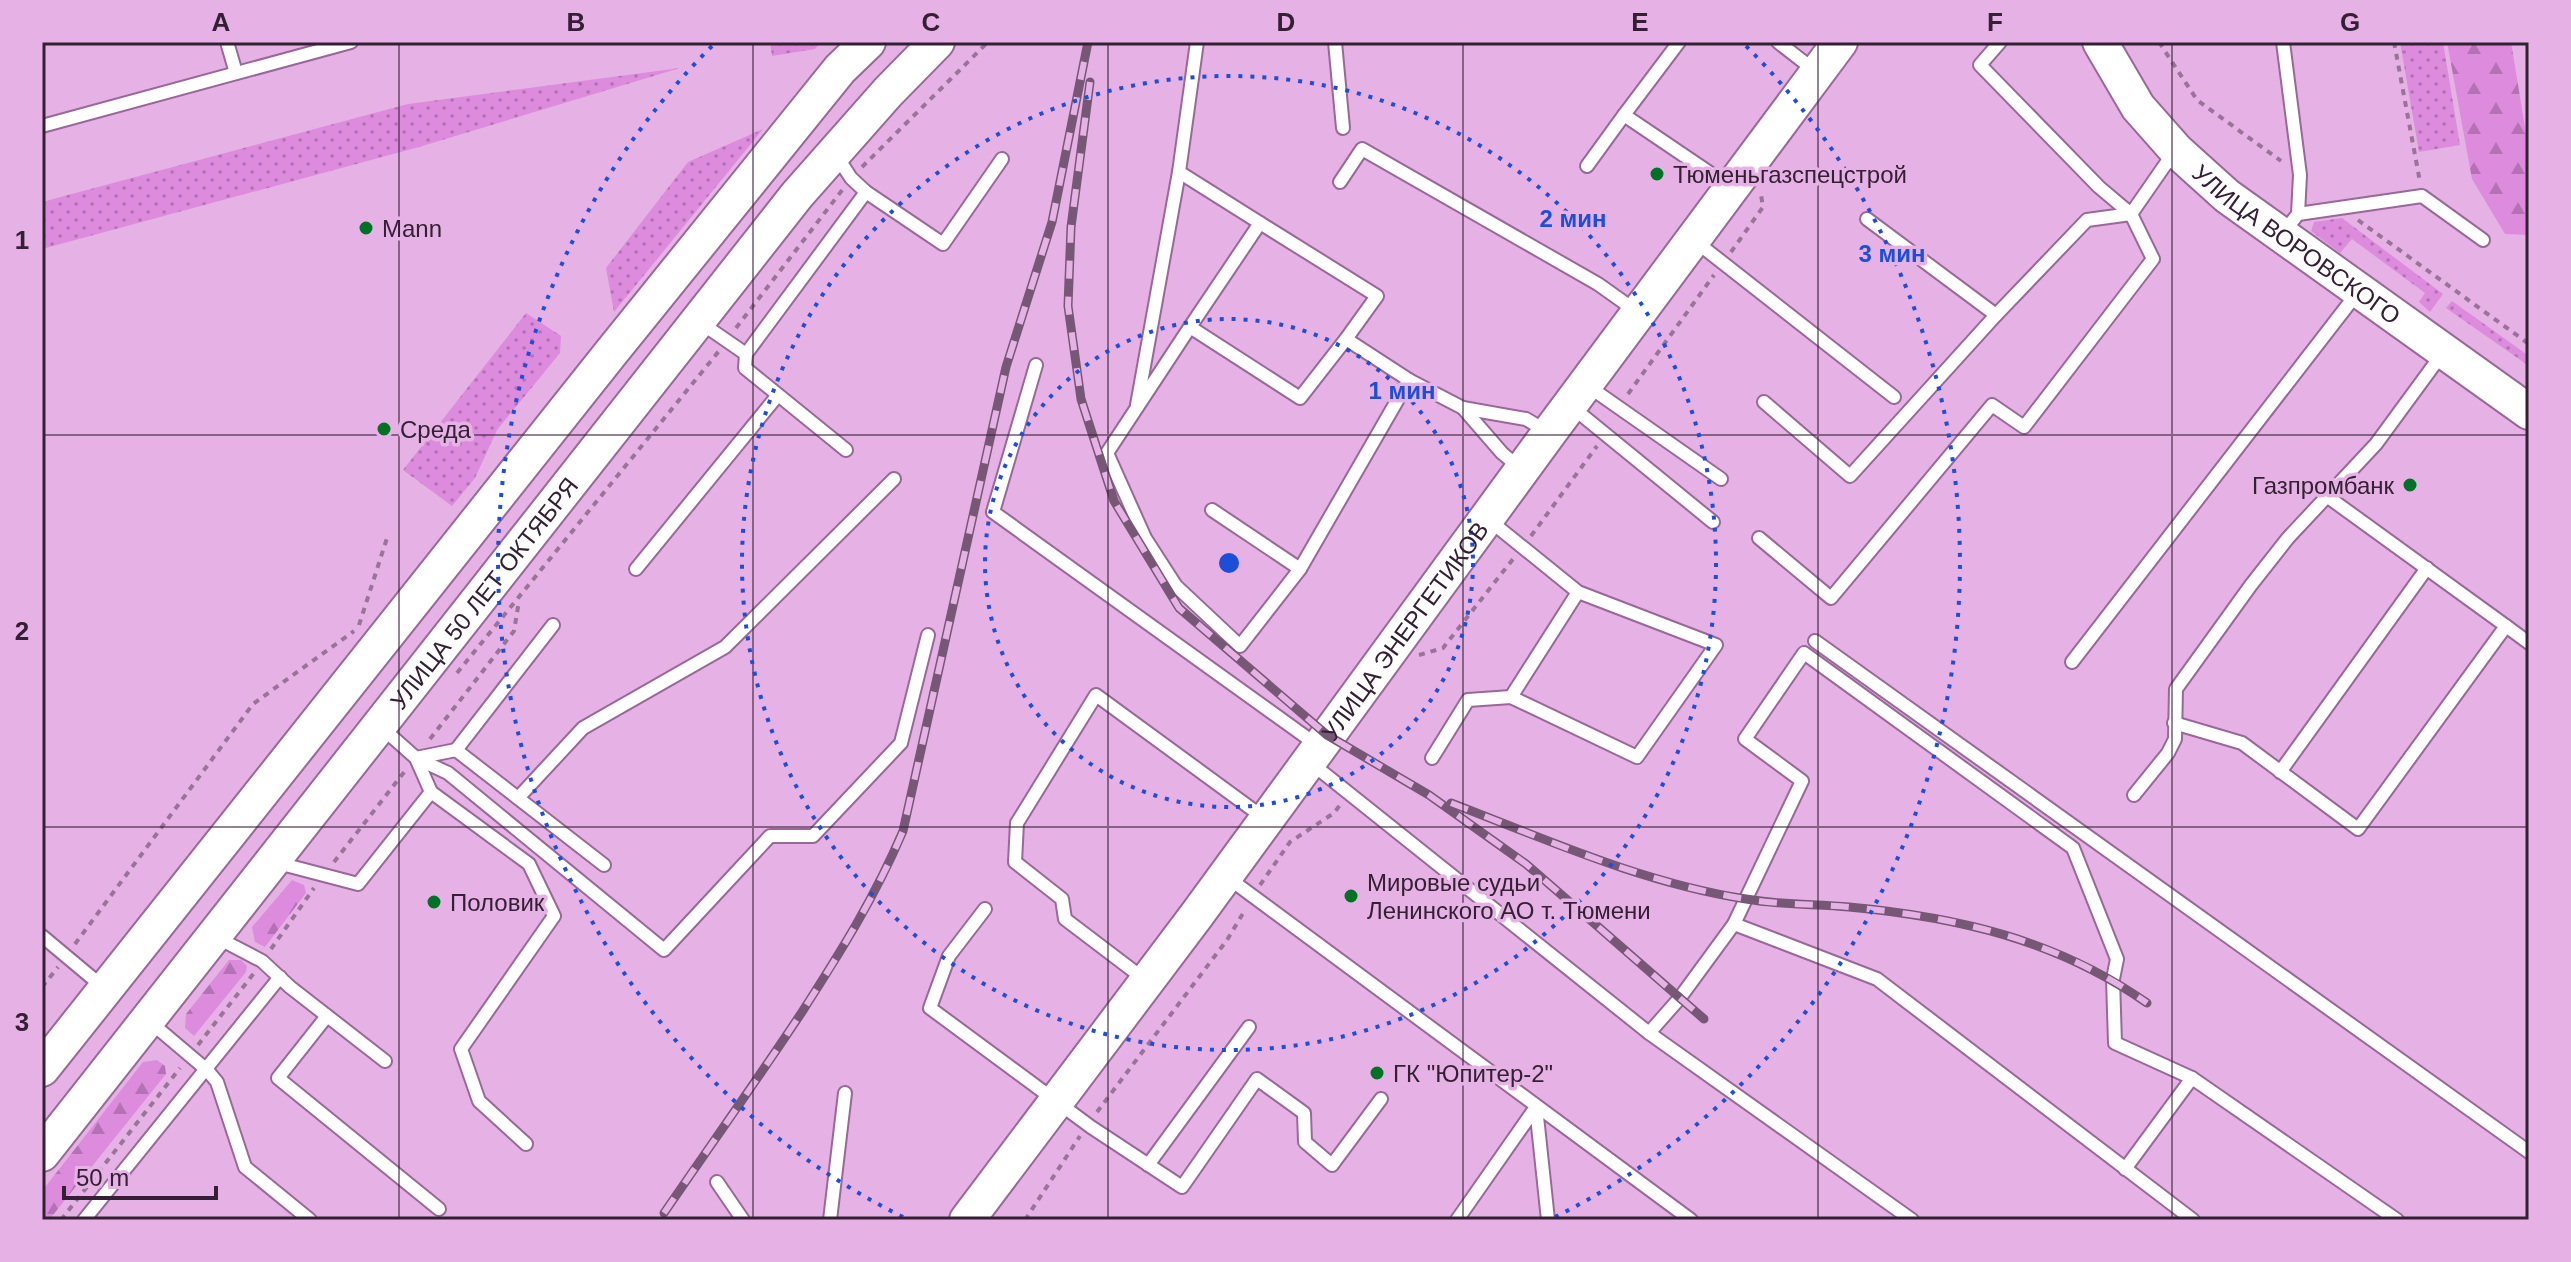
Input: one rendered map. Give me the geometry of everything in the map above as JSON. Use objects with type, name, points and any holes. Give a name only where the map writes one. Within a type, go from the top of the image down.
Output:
[{"type":"main road","name":"УЛИЦА 50 ЛЕТ ОКТЯБРЯ","points":[[42,1069],[610,354],[840,69],[868,42]]},
{"type":"main road","name":"УЛИЦА 50 ЛЕТ ОКТЯБРЯ","points":[[42,1154],[797,195],[843,165],[937,42]]},
{"type":"main road","name":"УЛИЦА ЭНЕРГЕТИКОВ","points":[[967,1220],[1693,239],[1746,191],[1817,72],[1840,42]]},
{"type":"main road","name":"УЛИЦА ВОРОВСКОГО","points":[[2100,42],[2138,107],[2176,150],[2227,196],[2290,225],[2360,290],[2529,412]]},
{"type":"main road","points":[[771,156],[786,157],[796,163],[802,173],[797,195]]},
{"type":"main road","points":[[244,814],[240,840],[250,856],[271,862]]},
{"type":"lane","points":[[227,42],[236,73]]},
{"type":"lane","points":[[42,126],[351,42]]},
{"type":"lane","points":[[1135,411],[1179,172],[1197,42]]},
{"type":"lane","points":[[1335,42],[1343,128]]},
{"type":"lane","points":[[1587,166],[1679,42]]},
{"type":"lane","points":[[1778,42],[1817,72]]},
{"type":"lane","points":[[1759,538],[1831,598],[1992,405],[2024,427],[2153,259],[2131,214],[2099,187],[1980,65],[2000,42]]},
{"type":"lane","points":[[2283,42],[2300,175],[2290,225],[2422,196],[2483,240]]},
{"type":"lane","points":[[1624,115],[1746,191]]},
{"type":"lane","points":[[1340,182],[1362,149],[1598,284],[1638,312]]},
{"type":"lane","points":[[1764,402],[1850,476],[2087,220],[2131,214],[2176,150]]},
{"type":"lane","points":[[843,165],[866,192],[943,244],[1002,159]]},
{"type":"lane","points":[[1179,172],[1377,296],[1300,398],[1190,327]]},
{"type":"lane","points":[[846,450],[745,368],[746,354],[866,192]]},
{"type":"lane","points":[[1867,219],[1996,315]]},
{"type":"lane","points":[[1260,223],[1107,453],[1145,538],[1176,586],[1240,646],[1300,569],[1409,380]]},
{"type":"lane","points":[[1693,239],[1894,397]]},
{"type":"lane","points":[[2072,662],[2360,290]]},
{"type":"lane","points":[[699,321],[746,354]]},
{"type":"lane","points":[[1346,339],[1409,380],[1463,408],[1526,419],[1549,433]]},
{"type":"lane","points":[[2134,795],[2168,753],[2175,739],[2176,689],[2269,561],[2376,444],[2444,352]]},
{"type":"lane","points":[[1036,365],[993,512],[1314,754],[1350,793],[1649,1033],[1912,1220]]},
{"type":"lane","points":[[1577,394],[1618,407],[1721,479]]},
{"type":"lane","points":[[1577,394],[1605,436],[1713,522]]},
{"type":"lane","points":[[636,569],[778,395]]},
{"type":"lane","points":[[1463,408],[1502,453],[1522,470]]},
{"type":"lane","points":[[518,798],[583,728],[725,647],[894,479]]},
{"type":"lane","points":[[2328,497],[2529,643]]},
{"type":"lane","points":[[1212,510],[1300,569]]},
{"type":"lane","points":[[1432,758],[1468,700],[1511,697],[1637,757],[1716,645],[1578,592],[1487,518]]},
{"type":"lane","points":[[2280,772],[2427,568]]},
{"type":"lane","points":[[1511,697],[1578,592]]},
{"type":"lane","points":[[416,758],[456,750],[553,625]]},
{"type":"lane","points":[[2174,723],[2242,743],[2358,829],[2506,626]]},
{"type":"lane","points":[[380,726],[416,758],[448,773],[664,950],[770,836],[813,836],[901,743],[928,635]]},
{"type":"lane","points":[[1815,641],[2529,1152]]},
{"type":"lane","points":[[1649,1033],[1679,999],[1734,924],[1802,781],[1745,739],[1804,653],[2073,848],[2117,959],[2113,979],[2115,1043],[2192,1078],[2397,1220]]},
{"type":"lane","points":[[1147,980],[1065,919],[1062,899],[1015,862],[1017,823],[1096,695],[1266,819]]},
{"type":"lane","points":[[456,750],[604,865]]},
{"type":"lane","points":[[416,758],[431,792],[529,864],[554,916],[461,1049],[479,1101],[526,1144]]},
{"type":"lane","points":[[271,862],[358,884],[431,792]]},
{"type":"lane","points":[[1225,875],[1691,1220]]},
{"type":"lane","points":[[985,909],[949,956],[930,1008],[1088,1124],[1182,1187],[1257,1079],[1304,1113],[1305,1142],[1332,1165],[1381,1099]]},
{"type":"lane","points":[[1734,924],[1877,979],[2193,1220]]},
{"type":"lane","points":[[42,936],[105,989]]},
{"type":"lane","points":[[213,936],[262,961],[385,1061]]},
{"type":"lane","points":[[84,1220],[280,977]]},
{"type":"lane","points":[[327,1016],[278,1078],[439,1209]]},
{"type":"lane","points":[[147,1019],[217,1082],[245,1167],[310,1220]]},
{"type":"lane","points":[[1148,1165],[1249,1027]]},
{"type":"lane","points":[[2125,1169],[2192,1078]]},
{"type":"lane","points":[[830,1220],[845,1093]]},
{"type":"lane","points":[[1457,1220],[1536,1107]]},
{"type":"lane","points":[[1536,1107],[1548,1220]]},
{"type":"lane","points":[[717,1182],[743,1220]]},
{"type":"path","points":[[61,1220],[190,1056],[323,875],[514,631],[519,600],[727,340],[843,165],[988,42]]},
{"type":"path","points":[[2394,42],[2422,196]]},
{"type":"path","points":[[1618,407],[1763,207],[1746,191]]},
{"type":"path","points":[[1413,657],[1443,648],[1605,436]]},
{"type":"path","points":[[42,987],[253,704],[358,627],[388,535]]},
{"type":"path","points":[[1025,1220],[1088,1124],[1227,940],[1290,842],[1334,813],[1350,793]]},
{"type":"green space","points":[[770,42],[821,42],[815,49],[772,56]]},
{"type":"green space","points":[[2400,42],[2443,42],[2460,145],[2419,152]]},
{"type":"green space","points":[[2447,42],[2511,42],[2529,152],[2529,235],[2505,234],[2472,179]]},
{"type":"green space","points":[[680,68],[419,147],[42,249],[42,202],[408,104]]},
{"type":"green space","points":[[763,129],[614,312],[606,268],[688,162]]},
{"type":"green space","points":[[2342,218],[2443,294],[2430,312],[2419,302],[2425,293],[2352,239],[2340,253],[2311,231],[2314,222]]},
{"type":"green space","points":[[2452,301],[2529,356],[2529,366],[2446,308]]},
{"type":"green space","points":[[526,313],[561,336],[560,353],[497,430],[475,478],[452,506],[403,470]]},
{"type":"green space","points":[[292,880],[304,885],[306,893],[265,947],[255,942],[252,927]]},
{"type":"green space","points":[[229,960],[241,960],[247,966],[246,972],[194,1036],[185,1028],[186,1014]]},
{"type":"green space","points":[[157,1060],[165,1066],[166,1074],[49,1220],[42,1220],[42,1191],[143,1062]]},
{"type":"railway","points":[[664,1213],[830,968],[869,902],[903,831],[1006,367],[1052,222],[1088,42]]},
{"type":"railway","points":[[1090,82],[1071,227],[1068,306],[1081,399],[1114,501],[1179,608],[1327,735],[1429,795],[1526,864],[1704,1019]]},
{"type":"railway","points":[[1451,803],[1596,859],[1708,892],[1772,902],[1889,911],[2005,935],[2078,963],[2147,1003]]},
{"type":"place","name":"Тюменьгазспецстрой","points":[[1657,174]]},
{"type":"place","name":"Mann","points":[[366,228]]},
{"type":"place","name":"Среда","points":[[384,429]]},
{"type":"place","name":"Газпромбанк","points":[[2410,485]]},
{"type":"place","name":"Мировые судьи Ленинского АО т. Тюмени","points":[[1351,896]]},
{"type":"place","name":"Половик","points":[[434,902]]},
{"type":"place","name":"ГК \"Юпитер-2\"","points":[[1377,1073]]}]
